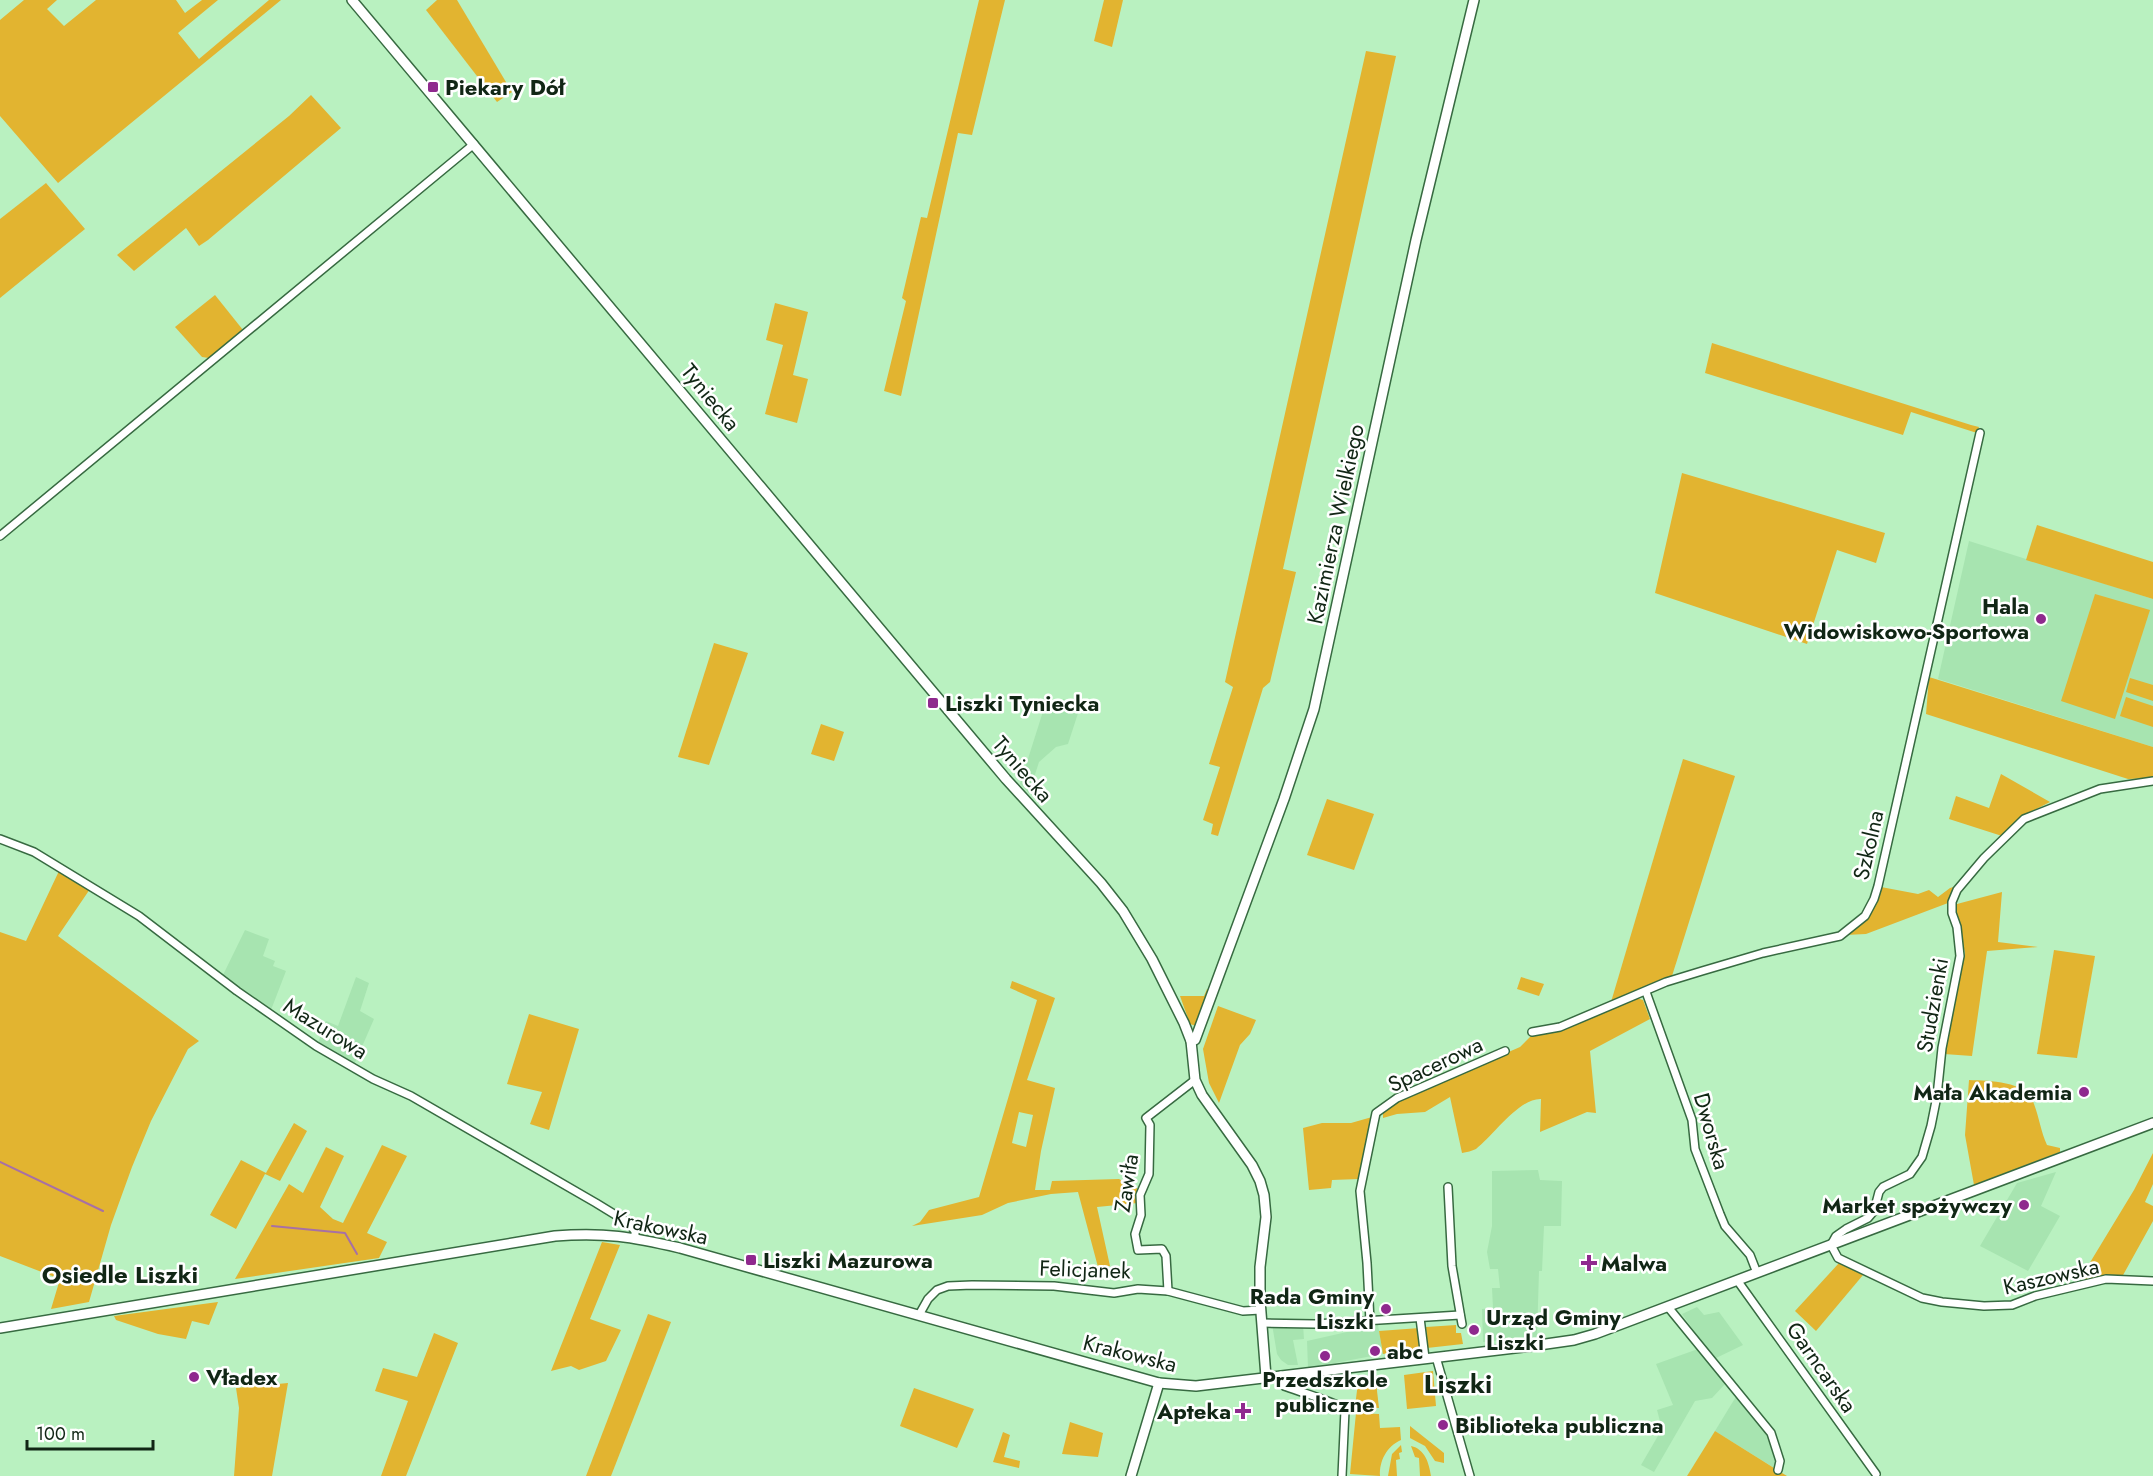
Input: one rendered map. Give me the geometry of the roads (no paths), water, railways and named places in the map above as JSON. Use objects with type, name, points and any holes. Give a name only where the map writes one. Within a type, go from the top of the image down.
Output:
[{"type":"street","name":"Tyniecka","points":[[352,0],[1006,779],[1124,911],[1152,959],[1191,1041],[1195,1080],[1202,1095],[1252,1166],[1264,1195],[1266,1218],[1260,1267],[1266,1377]]},
{"type":"street","name":"Kazimierza Wielkiego","points":[[1191,1041],[1195,1040],[1284,799],[1314,709],[1416,240],[1474,0]]},
{"type":"street","points":[[0,536],[474,144]]},
{"type":"street","name":"Szkolna","points":[[1532,1032],[1560,1027],[1666,982],[1763,953],[1840,936],[1865,916],[1874,899],[1880,878],[1980,433]]},
{"type":"street","name":"Studzienki","points":[[1831,1245],[1841,1232],[1868,1218],[1874,1211],[1879,1192],[1883,1187],[1910,1174],[1922,1157],[1937,1095],[1942,1048],[1960,956],[1952,904],[1957,890],[1984,858],[2024,819],[2100,789],[2153,781]]},
{"type":"street","name":"Mazurowa","points":[[0,839],[34,852],[139,916],[237,991],[316,1046],[373,1079],[411,1096],[627,1222],[635,1231],[635,1238]]},
{"type":"street","name":"Dworska","points":[[1646,992],[1692,1120],[1695,1149],[1720,1214],[1725,1226],[1750,1255],[1757,1273]]},
{"type":"street","name":"Spacerowa","points":[[1370,1321],[1360,1191],[1376,1113],[1397,1098],[1505,1051]]},
{"type":"street","name":"Zawiła","points":[[1168,1291],[1166,1256],[1162,1250],[1138,1250],[1136,1243],[1135,1234],[1141,1215],[1140,1195],[1149,1174],[1150,1125],[1146,1118],[1195,1080]]},
{"type":"street","name":"Krakowska","points":[[0,1328],[555,1236],[601,1233],[635,1238],[1159,1383],[1196,1386],[1577,1339],[1668,1307],[2153,1123]]},
{"type":"street","points":[[1448,1187],[1452,1266],[1462,1324]]},
{"type":"street","name":"Kaszowska","points":[[1831,1245],[1838,1258],[1922,1298],[1942,1302],[1998,1307],[2106,1279],[2153,1281]]},
{"type":"street","name":"Garncarska","points":[[1737,1280],[1876,1474]]},
{"type":"street","name":"Felicjanek","points":[[919,1315],[928,1299],[937,1290],[948,1286],[1054,1286],[1114,1293],[1138,1289],[1168,1291],[1243,1311],[1261,1310]]},
{"type":"street","points":[[1668,1307],[1771,1433],[1780,1461],[1779,1470]]},
{"type":"street","points":[[1263,1323],[1370,1321],[1460,1315]]},
{"type":"street","points":[[1420,1317],[1425,1358]]},
{"type":"street","points":[[1436,1357],[1470,1476]]},
{"type":"street","points":[[1281,1375],[1284,1386],[1340,1405],[1345,1410],[1342,1476]]},
{"type":"street","points":[[1131,1476],[1159,1383]]},
{"type":"waterway","points":[[0,1162],[103,1211]]},
{"type":"waterway","points":[[272,1226],[345,1233],[357,1254]]},
{"type":"place","name":"Piekary Dół","points":[[433,87]]},
{"type":"place","name":"Hala Widowiskowo-Sportowa","points":[[2041,619]]},
{"type":"place","name":"Liszki Tyniecka","points":[[933,703]]},
{"type":"place","name":"Mała Akademia","points":[[2084,1092]]},
{"type":"place","name":"Market spożywczy","points":[[2024,1205]]},
{"type":"place","name":"Liszki Mazurowa","points":[[751,1260]]},
{"type":"place","name":"Malwa","points":[[1589,1263]]},
{"type":"place","name":"Rada Gminy Liszki","points":[[1386,1309]]},
{"type":"place","name":"Urząd Gminy Liszki","points":[[1474,1330]]},
{"type":"place","name":"abc","points":[[1375,1351]]},
{"type":"place","name":"Przedszkole publiczne","points":[[1325,1356]]},
{"type":"place","name":"Vładex","points":[[194,1377]]},
{"type":"place","name":"Apteka","points":[[1243,1411]]},
{"type":"place","name":"Biblioteka publiczna","points":[[1443,1425]]},
{"type":"district","name":"Osiedle Liszki","points":[[120,1274]]},
{"type":"district","name":"Liszki","points":[[1458,1384]]}]
